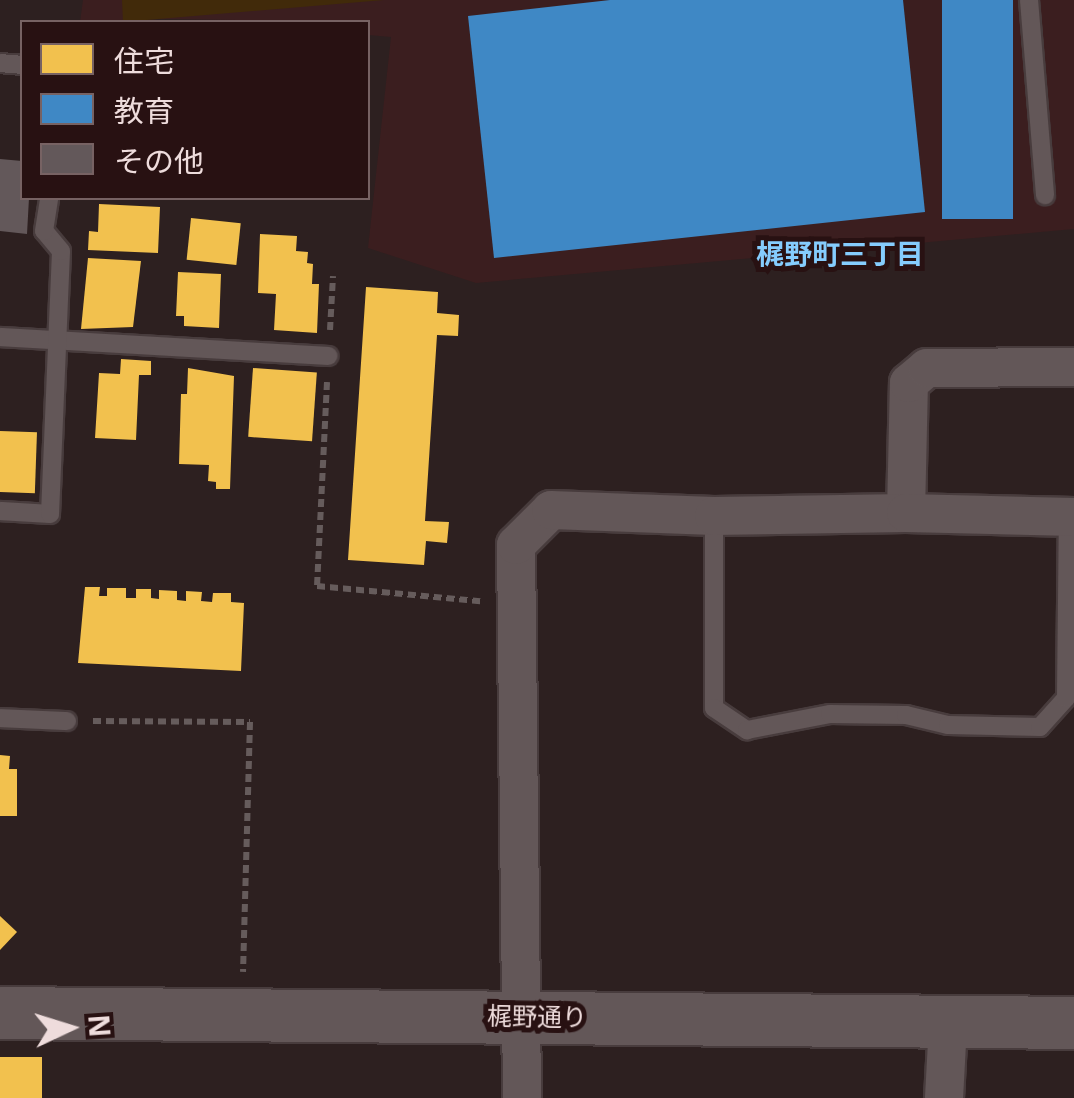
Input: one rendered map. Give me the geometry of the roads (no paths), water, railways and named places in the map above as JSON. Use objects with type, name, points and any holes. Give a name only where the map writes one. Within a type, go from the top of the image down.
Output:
[{"type":"street","points":[[906,512],[909,383],[927,368],[1074,367]]},
{"type":"street","points":[[522,1098],[516,546],[550,510],[714,516],[906,512],[1071,516]]},
{"type":"street","name":"梶野通り","points":[[0,1013],[1074,1023]]},
{"type":"street","points":[[944,1098],[948,1023]]},
{"type":"lane","points":[[1029,0],[1045,195]]},
{"type":"lane","points":[[0,512],[50,514],[62,250],[44,231],[49,200]]},
{"type":"lane","points":[[0,337],[328,356]]},
{"type":"lane","points":[[714,516],[714,708],[746,730],[830,714],[906,715],[948,725],[1040,727],[1066,698],[1071,516]]},
{"type":"lane","points":[[0,718],[67,721]]},
{"type":"district","name":"梶野町三丁目","points":[[840,253]]}]
